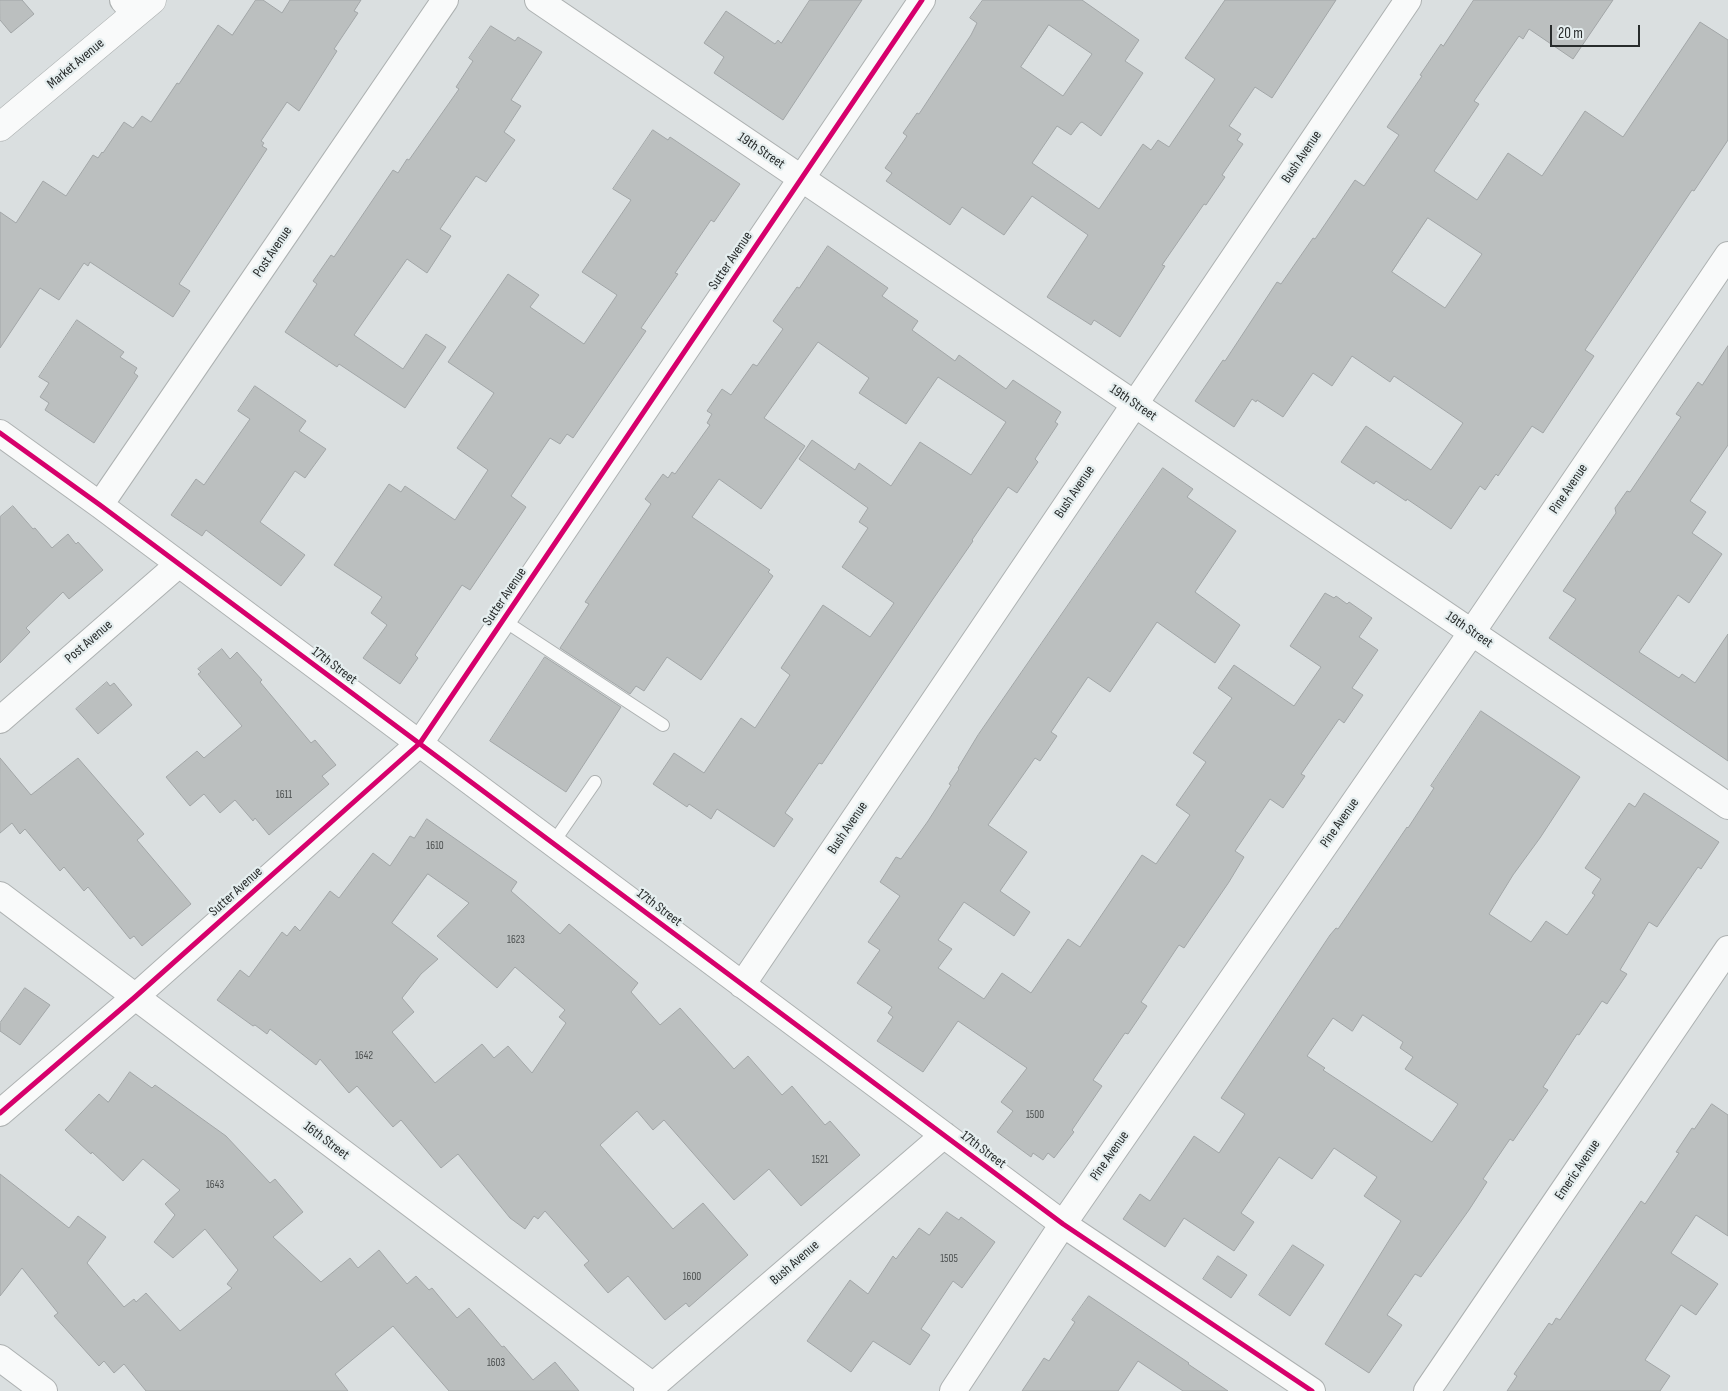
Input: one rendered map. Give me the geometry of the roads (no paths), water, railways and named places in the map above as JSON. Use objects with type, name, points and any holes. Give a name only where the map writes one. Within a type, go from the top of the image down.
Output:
[{"type":"street","name":"Post Avenue","points":[[100,505],[445,0]]},
{"type":"street","name":"19th Street","points":[[538,0],[1728,806]]},
{"type":"street","name":"Sutter Avenue","points":[[0,1113],[135,998],[420,743],[922,0]]},
{"type":"street","name":"Bush Avenue","points":[[742,984],[1408,0]]},
{"type":"street","name":"Market Avenue","points":[[4,117],[137,5]]},
{"type":"street","name":"Pine Avenue","points":[[953,1391],[1063,1224],[1472,632],[1728,256]]},
{"type":"street","name":"17th Street","points":[[0,432],[420,743],[1063,1224],[1312,1391]]},
{"type":"street","name":"Post Avenue","points":[[0,720],[179,564]]},
{"type":"street","name":"16th Street","points":[[0,895],[650,1388]]},
{"type":"street","name":"Emeric Avenue","points":[[1427,1391],[1728,949]]},
{"type":"street","name":"Bush Avenue","points":[[650,1388],[944,1135]]},
{"type":"street","points":[[0,1358],[44,1391]]},
{"type":"lane","points":[[502,620],[663,725]]},
{"type":"lane","points":[[553,843],[595,782]]}]
